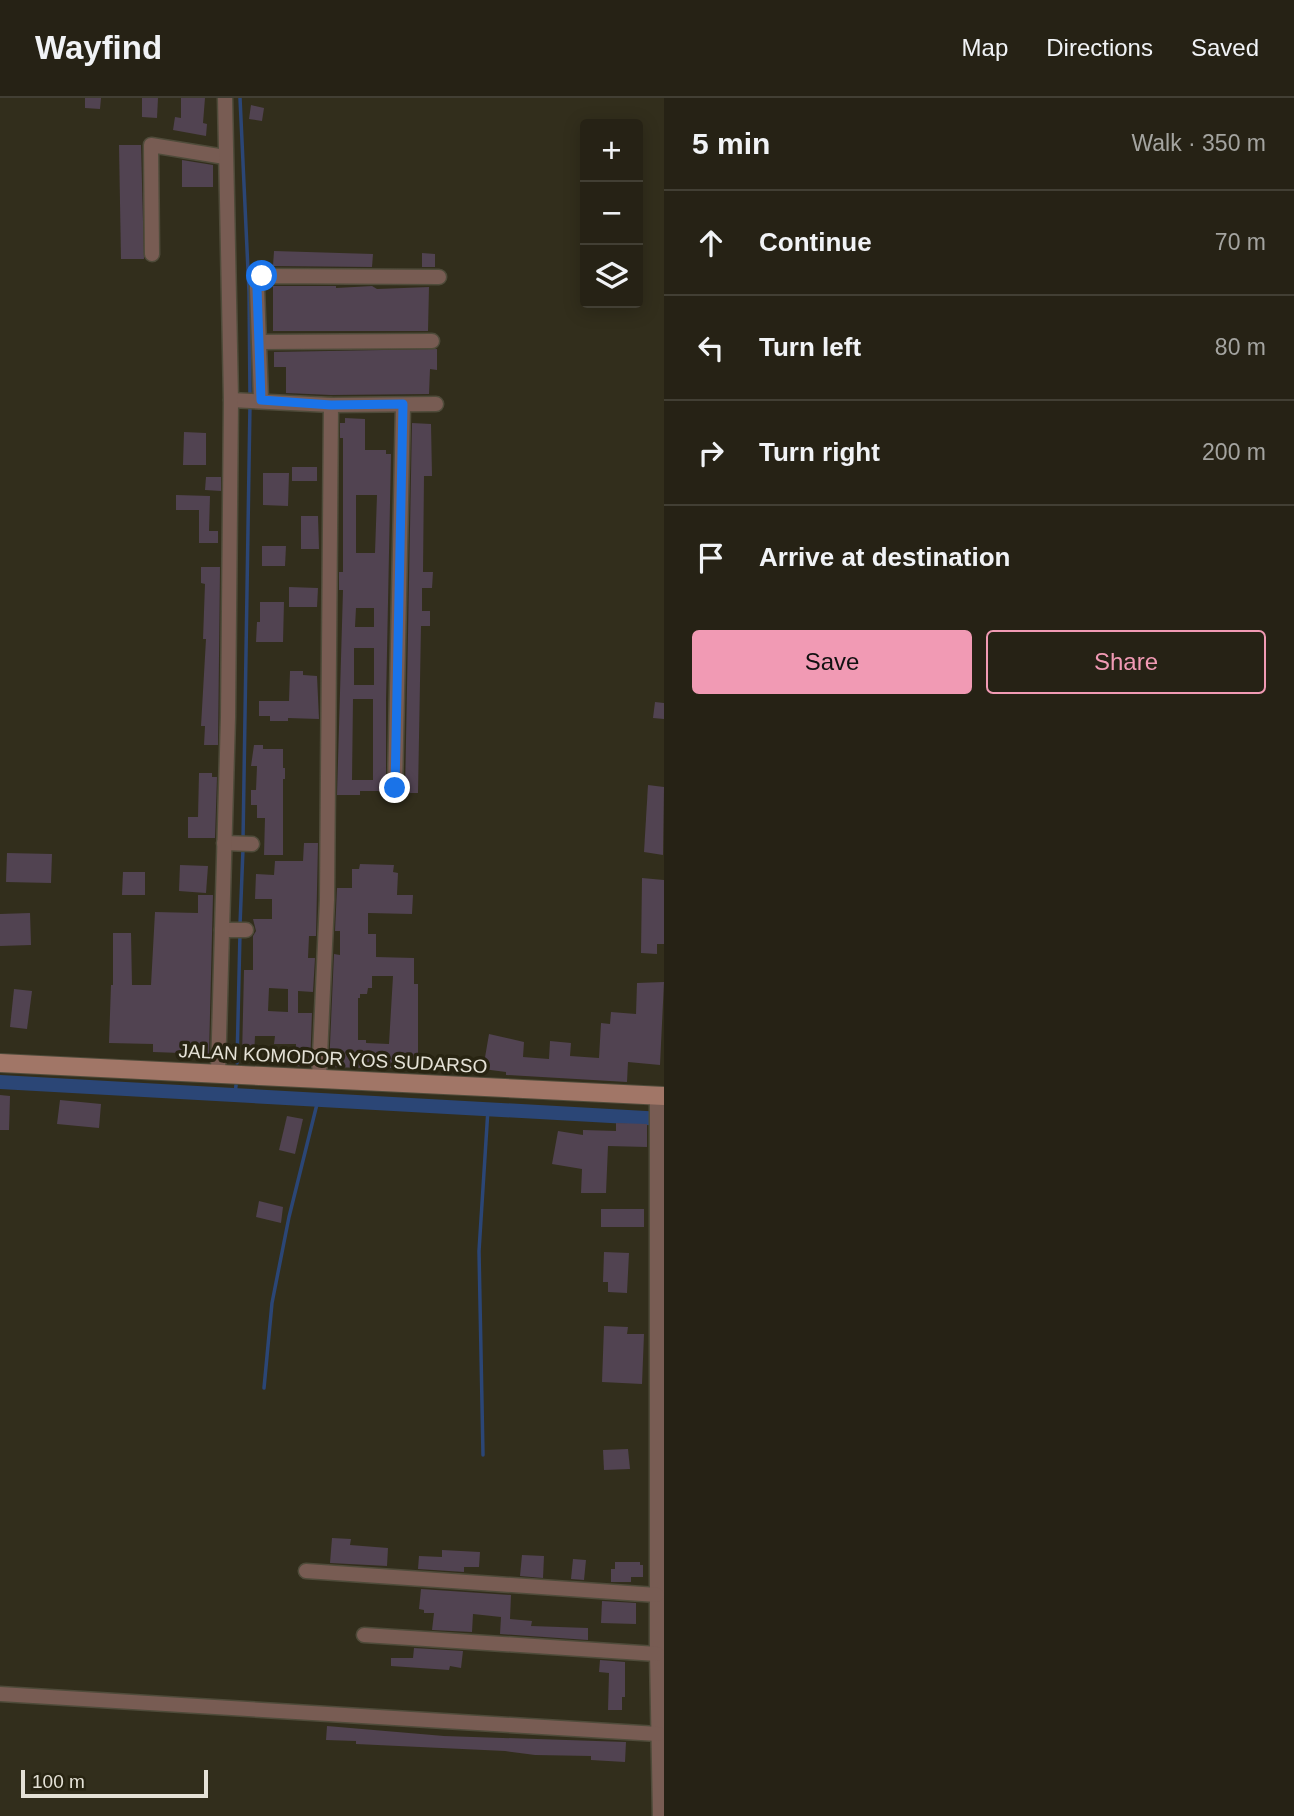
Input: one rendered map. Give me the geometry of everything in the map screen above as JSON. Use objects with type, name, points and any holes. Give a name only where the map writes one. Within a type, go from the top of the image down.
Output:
[{"type":"street","points":[[218,1073],[233,930],[230,843],[246,399],[225,157],[225,98]]},
{"type":"street","points":[[152,254],[151,145],[225,157]]},
{"type":"street","points":[[246,399],[259,342],[257,280],[262,276],[439,277]]},
{"type":"street","points":[[259,342],[432,341]]},
{"type":"street","points":[[246,399],[331,405],[436,404]]},
{"type":"street","points":[[395,788],[403,404]]},
{"type":"street","points":[[319,1079],[327,900],[331,405]]},
{"type":"street","points":[[230,843],[252,844]]},
{"type":"street","name":"JALAN KOMODOR YOS SUDARSO","points":[[0,1063],[660,1098]]},
{"type":"street","points":[[660,1098],[657,1135],[657,1654],[661,1697],[658,1734],[660,1816]]},
{"type":"street","points":[[306,1571],[657,1595]]},
{"type":"street","points":[[363,1635],[657,1654]]},
{"type":"street","points":[[0,1694],[658,1734]]},
{"type":"building","points":[[85,98],[101,98],[100,109],[85,108]]},
{"type":"building","points":[[142,98],[158,98],[157,118],[142,117]]},
{"type":"building","points":[[181,98],[205,98],[203,123],[207,124],[206,136],[173,130],[175,117],[181,118]]},
{"type":"building","points":[[251,105],[264,108],[262,121],[249,119]]},
{"type":"building","points":[[119,145],[141,145],[144,259],[121,259]]},
{"type":"building","points":[[182,160],[213,165],[213,187],[182,187]]},
{"type":"building","points":[[274,251],[373,254],[372,267],[273,266]]},
{"type":"building","points":[[422,253],[435,254],[435,267],[422,267]]},
{"type":"building","points":[[273,286],[372,286],[377,289],[429,287],[428,331],[273,331]]},
{"type":"building","points":[[437,349],[437,370],[430,369],[429,394],[286,393],[286,367],[274,367],[274,352]]},
{"type":"building","points":[[345,418],[365,419],[365,450],[386,450],[386,454],[391,454],[386,791],[360,791],[360,795],[337,795],[343,590],[339,590],[339,572],[343,572],[343,438],[340,438],[340,423],[345,423]],"holes":[[[356,495],[377,495],[375,553],[356,553]],[[356,608],[374,608],[374,627],[355,627]],[[354,648],[374,648],[374,685],[354,685]],[[353,699],[373,699],[373,780],[352,780]]]},
{"type":"building","points":[[412,423],[431,424],[432,476],[424,476],[423,572],[433,572],[432,588],[422,588],[422,611],[430,611],[430,626],[421,626],[418,793],[405,793]]},
{"type":"building","points":[[184,432],[206,433],[206,465],[183,465]]},
{"type":"building","points":[[292,467],[317,467],[317,481],[292,481]]},
{"type":"building","points":[[263,473],[289,473],[288,506],[263,505]]},
{"type":"building","points":[[206,477],[221,477],[221,491],[205,490]]},
{"type":"building","points":[[176,495],[210,496],[209,531],[218,531],[218,543],[199,543],[199,510],[176,510]]},
{"type":"building","points":[[301,516],[318,516],[319,549],[301,549]]},
{"type":"building","points":[[262,546],[286,546],[285,566],[262,566]]},
{"type":"building","points":[[201,567],[220,567],[218,745],[204,745],[205,726],[201,726],[206,639],[203,639],[205,584],[201,583]]},
{"type":"building","points":[[289,587],[318,588],[317,607],[289,607]]},
{"type":"building","points":[[260,602],[284,602],[283,642],[256,642]]},
{"type":"building","points":[[290,671],[303,671],[303,675],[317,676],[319,719],[288,718],[288,721],[270,721],[270,716],[259,716],[259,701],[289,701]]},
{"type":"building","points":[[655,702],[664,703],[664,719],[653,718]]},
{"type":"building","points":[[254,745],[263,745],[263,749],[283,749],[283,855],[264,855],[265,818],[257,818],[257,805],[251,805],[251,790],[256,790],[257,766],[251,766]]},
{"type":"building","points":[[199,773],[212,773],[212,777],[217,777],[215,838],[188,838],[188,817],[198,817]]},
{"type":"building","points":[[648,785],[664,787],[663,855],[644,852]]},
{"type":"building","points":[[304,843],[318,843],[316,936],[309,936],[308,958],[315,958],[313,992],[298,991],[298,1013],[312,1013],[310,1067],[295,1066],[296,1044],[274,1044],[275,1036],[255,1036],[254,1057],[242,1057],[244,970],[253,970],[253,936],[256,931],[253,919],[272,919],[272,899],[255,899],[256,874],[274,875],[275,861],[303,861]],"holes":[[[269,988],[288,989],[288,1012],[268,1011]]]},
{"type":"building","points":[[7,853],[52,854],[51,883],[6,882]]},
{"type":"building","points":[[360,864],[394,865],[393,872],[398,873],[397,895],[413,895],[412,914],[368,913],[368,934],[376,934],[376,957],[414,958],[414,984],[418,984],[418,1068],[389,1068],[389,1063],[366,1063],[366,1068],[329,1067],[334,954],[340,955],[340,931],[335,931],[337,888],[352,888],[352,869],[359,869]],"holes":[[[372,976],[393,976],[389,1044],[358,1040],[360,994],[367,994],[368,988],[372,988]]]},
{"type":"building","points":[[180,865],[208,866],[206,893],[179,891]]},
{"type":"building","points":[[123,872],[145,872],[145,895],[122,895]]},
{"type":"building","points":[[642,878],[664,880],[664,944],[657,944],[657,954],[641,953]]},
{"type":"building","points":[[198,895],[213,895],[209,1054],[153,1052],[153,1044],[109,1043],[113,933],[131,933],[132,985],[151,985],[155,912],[198,913]]},
{"type":"building","points":[[30,913],[31,945],[0,946],[0,914]]},
{"type":"building","points":[[664,982],[660,1065],[628,1062],[627,1082],[506,1075],[506,1072],[483,1069],[489,1034],[524,1042],[523,1057],[549,1059],[550,1041],[571,1043],[570,1056],[599,1058],[601,1023],[610,1024],[611,1012],[636,1014],[637,983]]},
{"type":"building","points":[[14,989],[32,991],[27,1029],[10,1027]]},
{"type":"building","points":[[0,1095],[10,1096],[9,1130],[0,1130]]},
{"type":"building","points":[[60,1100],[101,1104],[99,1128],[57,1124]]},
{"type":"building","points":[[287,1116],[303,1119],[295,1154],[279,1150]]},
{"type":"building","points":[[616,1123],[647,1124],[647,1147],[608,1146],[606,1193],[581,1193],[582,1169],[552,1164],[558,1131],[583,1135],[583,1130],[616,1131]]},
{"type":"building","points":[[259,1201],[283,1207],[281,1223],[256,1217]]},
{"type":"building","points":[[601,1209],[644,1209],[644,1227],[601,1227]]},
{"type":"building","points":[[604,1252],[629,1253],[627,1293],[608,1292],[608,1282],[603,1282]]},
{"type":"building","points":[[604,1326],[628,1327],[627,1334],[644,1334],[642,1384],[602,1382]]},
{"type":"building","points":[[628,1449],[630,1469],[604,1470],[603,1450]]},
{"type":"building","points":[[332,1538],[351,1539],[350,1545],[388,1548],[387,1566],[330,1563]]},
{"type":"building","points":[[442,1550],[480,1552],[479,1567],[464,1567],[464,1572],[418,1569],[419,1556],[442,1557]]},
{"type":"building","points":[[522,1555],[544,1556],[543,1578],[520,1576]]},
{"type":"building","points":[[573,1559],[586,1560],[584,1580],[571,1579]]},
{"type":"building","points":[[615,1562],[640,1562],[640,1565],[643,1565],[643,1577],[631,1577],[631,1582],[611,1582],[611,1569],[615,1569]]},
{"type":"building","points":[[421,1589],[511,1595],[510,1619],[532,1621],[531,1626],[588,1628],[588,1640],[500,1634],[501,1617],[473,1614],[472,1632],[432,1630],[434,1613],[424,1613],[424,1610],[419,1609]]},
{"type":"building","points":[[602,1601],[636,1603],[636,1624],[601,1623]]},
{"type":"building","points":[[414,1648],[463,1651],[461,1668],[450,1666],[449,1670],[391,1666],[391,1658],[413,1658]]},
{"type":"building","points":[[600,1660],[625,1662],[625,1697],[622,1697],[622,1710],[608,1710],[609,1673],[599,1672]]},
{"type":"building","points":[[327,1726],[444,1736],[626,1742],[625,1762],[591,1760],[591,1756],[356,1744],[356,1741],[326,1740]]},
{"type":"waterway","points":[[240,98],[249,292],[250,397]]},
{"type":"waterway","points":[[243,841],[250,404]]},
{"type":"waterway","points":[[240,925],[243,849]]},
{"type":"waterway","points":[[237,1063],[240,933]]},
{"type":"waterway","points":[[0,1082],[664,1119]]},
{"type":"waterway","points":[[235,1095],[236,1085]]},
{"type":"waterway","points":[[264,1388],[272,1303],[289,1217],[318,1100]]},
{"type":"waterway","points":[[483,1455],[479,1251],[488,1109]]},
{"type":"route","points":[[262,276],[257,280],[261,400],[331,405],[403,404],[395,788]]}]
